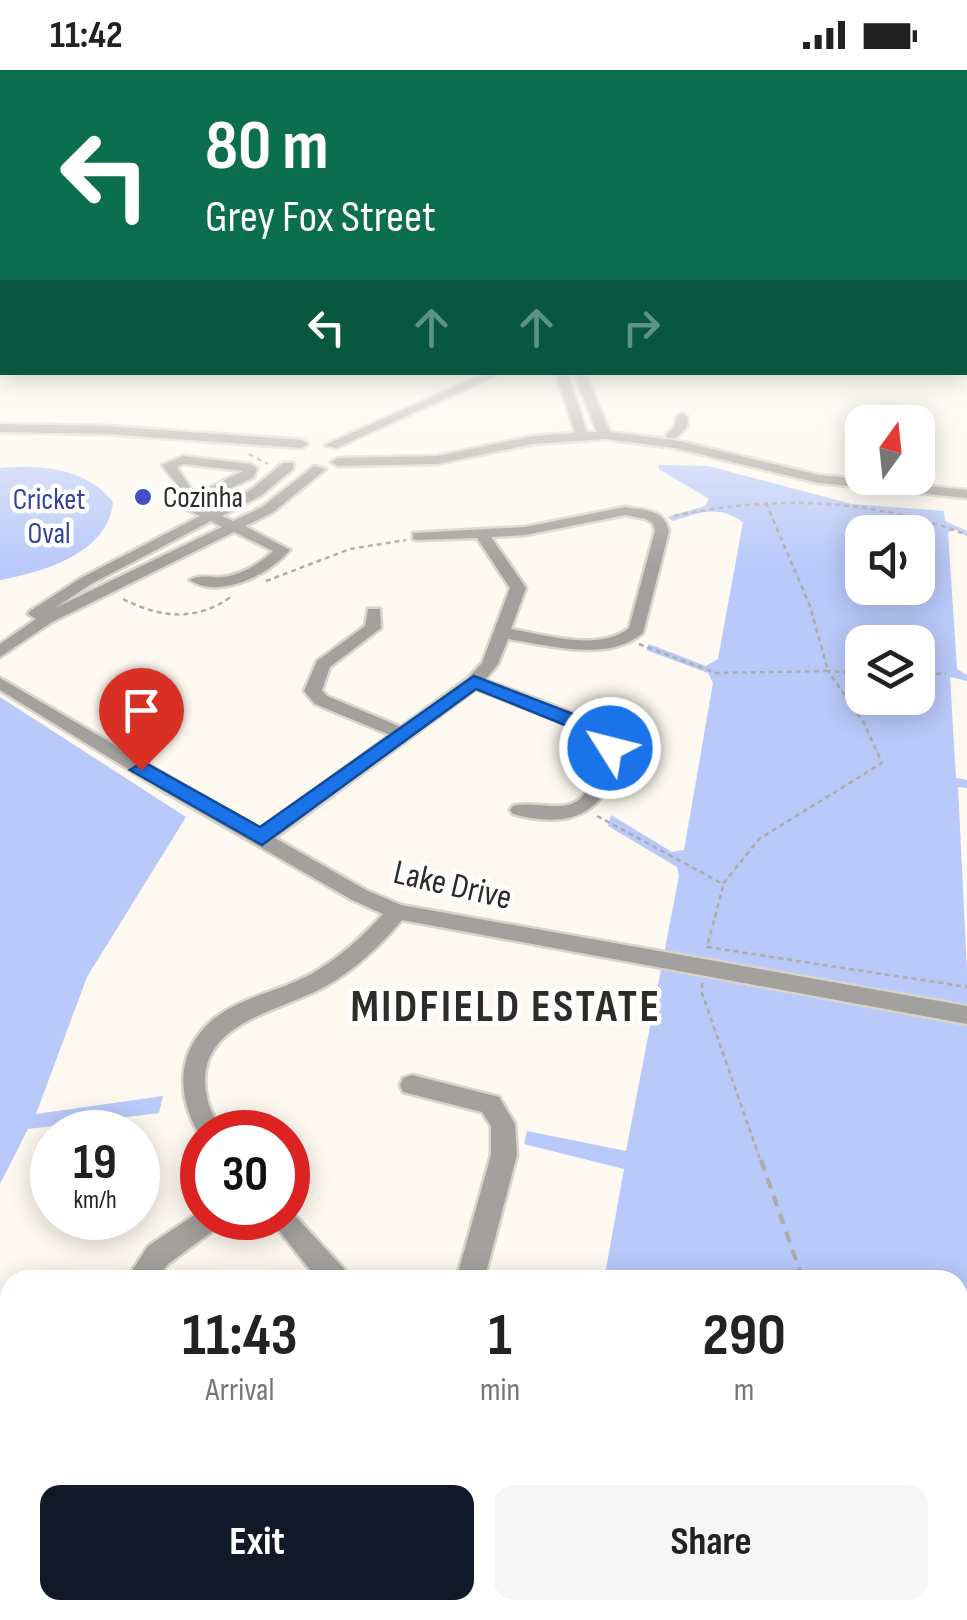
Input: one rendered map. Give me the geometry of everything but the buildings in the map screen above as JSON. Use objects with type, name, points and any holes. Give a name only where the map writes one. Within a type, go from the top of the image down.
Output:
[{"type":"street","points":[[0,654],[46,619],[276,504],[375,421]]},
{"type":"street","points":[[577,421],[580,431]]},
{"type":"street","points":[[600,421],[604,431]]},
{"type":"street","points":[[672,435],[682,427],[682,421]]},
{"type":"street","points":[[0,431],[66,428],[302,444],[337,453],[437,460],[580,431],[672,435],[838,482]]},
{"type":"street","points":[[0,431],[243,448],[283,466],[319,469]]},
{"type":"street","points":[[604,431],[838,482],[967,494]]},
{"type":"street","points":[[0,636],[86,581],[256,492],[283,466],[286,450],[302,444]]},
{"type":"street","points":[[189,496],[219,492],[249,474],[250,468],[183,460],[169,465],[189,496],[207,517],[275,545],[282,552],[228,582],[198,580]]},
{"type":"street","points":[[418,536],[539,529],[625,511],[650,515],[658,521],[662,531],[638,630],[628,640],[603,645],[503,633]]},
{"type":"street","points":[[262,838],[474,682],[490,664],[518,588],[481,533]]},
{"type":"street","points":[[374,612],[373,628],[323,665],[313,691],[321,700],[402,734]]},
{"type":"street","points":[[474,682],[605,736],[610,748],[599,790],[583,808],[561,813],[520,810]]},
{"type":"street","name":"Lake Drive","points":[[0,683],[359,895],[397,912],[704,957],[967,1012]]},
{"type":"street","points":[[198,1110],[193,1092],[194,1073],[210,1038],[230,1019],[330,971],[397,912]]},
{"type":"street","points":[[412,1085],[490,1104],[503,1124],[504,1154],[473,1270]]},
{"type":"street","points":[[147,1270],[158,1255],[180,1239]]},
{"type":"street","points":[[301,1240],[327,1270]]},
{"type":"path","points":[[242,453],[283,466]]},
{"type":"path","points":[[658,521],[711,507],[766,502],[906,515],[938,521],[967,535]]},
{"type":"path","points":[[766,502],[813,609],[828,671],[864,723],[882,763],[844,783],[760,839],[723,884],[704,957],[702,993],[799,1270]]},
{"type":"path","points":[[628,640],[716,672],[845,672]]},
{"type":"path","points":[[935,674],[946,673]]},
{"type":"path","points":[[583,808],[723,884]]},
{"type":"path","points":[[704,957],[967,987]]},
{"type":"green space","points":[[659,465],[708,466],[852,504],[944,511],[945,521],[967,531],[967,536],[956,530],[948,532],[957,669],[967,675],[967,681],[950,677],[956,778],[967,780],[967,788],[958,787],[967,970],[967,1270],[606,1270],[624,1169],[524,1144],[527,1131],[626,1151],[679,876],[677,867],[608,826],[611,815],[672,852],[684,850],[713,683],[708,673],[646,650],[649,644],[706,666],[718,659],[743,522],[717,512],[673,521],[667,517],[705,506],[709,499],[659,469]]},
{"type":"green space","name":"Cricket Oval","points":[[0,468],[47,468],[76,475],[113,502],[109,520],[87,547],[71,557],[36,572],[0,580]]},
{"type":"green space","points":[[0,697],[186,817],[87,977],[37,1110],[30,1110],[30,1129],[0,1184]]},
{"type":"green space","points":[[163,1096],[160,1110],[64,1110]]},
{"type":"place","name":"Cozinha","points":[[143,497]]},
{"type":"district","name":"MIDFIELD ESTATE","points":[[506,1005]]},
{"type":"route","points":[[141,770],[262,838],[474,682],[600,732],[610,748]]}]
